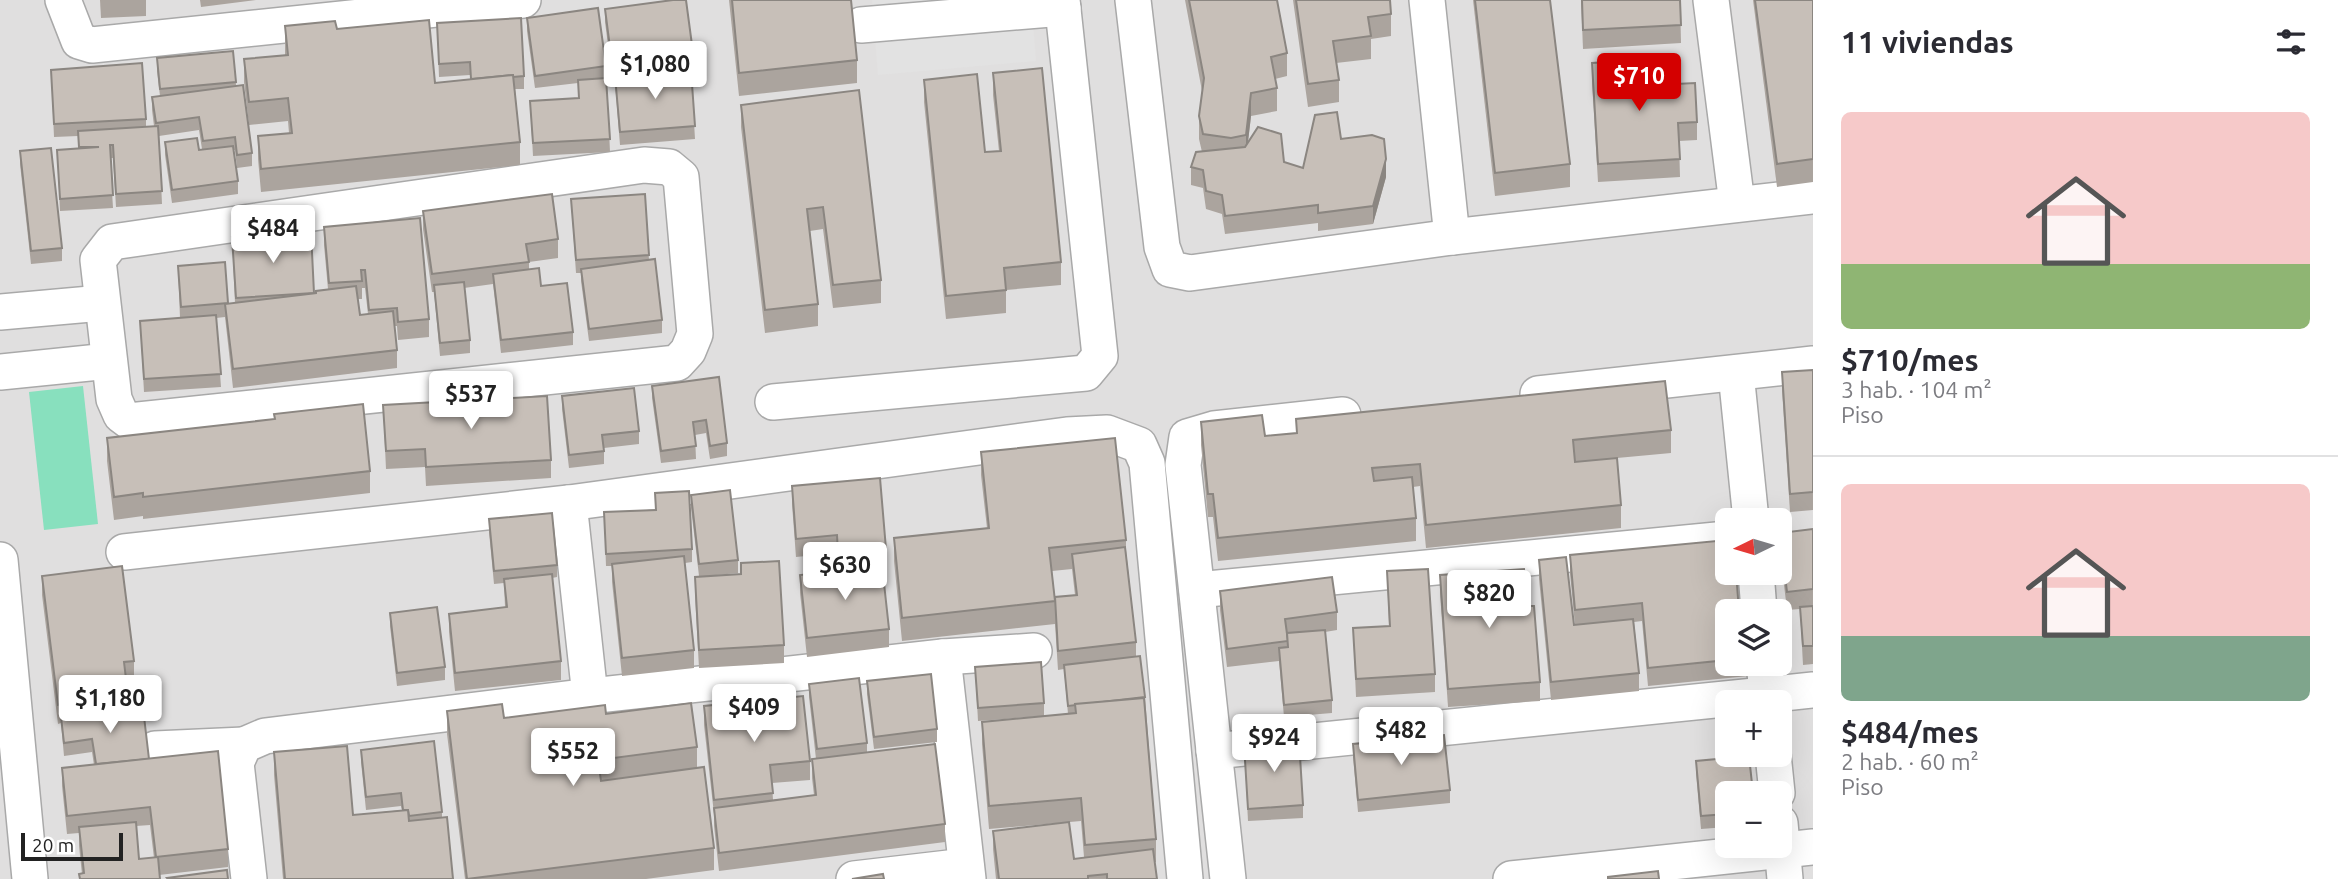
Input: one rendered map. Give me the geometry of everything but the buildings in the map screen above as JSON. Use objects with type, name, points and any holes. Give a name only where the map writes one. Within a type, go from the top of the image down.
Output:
[{"type":"street","points":[[63,0],[79,41],[92,45],[523,0]]},
{"type":"street","points":[[1133,0],[1162,247],[1170,269],[1190,273],[1452,237],[1813,196]]},
{"type":"street","points":[[1427,0],[1452,237]]},
{"type":"street","points":[[1711,0],[1737,204]]},
{"type":"street","points":[[773,402],[1086,373],[1100,356],[1063,4],[861,25]]},
{"type":"street","points":[[644,165],[669,167],[681,177],[695,334],[688,351],[677,363],[129,421],[121,415],[114,399],[109,360],[98,260],[112,242],[644,165]]},
{"type":"street","points":[[0,312],[102,303]]},
{"type":"street","points":[[0,372],[109,360]]},
{"type":"street","points":[[1502,398],[1813,364]]},
{"type":"street","points":[[1736,373],[1750,508]]},
{"type":"street","points":[[1228,879],[1184,465],[1187,438],[1214,429],[1379,411]]},
{"type":"street","points":[[124,552],[569,503],[1067,435],[1107,433],[1139,445],[1147,463],[1185,879]]},
{"type":"street","points":[[569,503],[590,696]]},
{"type":"street","points":[[1197,590],[1715,540]]},
{"type":"street","points":[[0,559],[30,879]]},
{"type":"street","points":[[155,749],[244,745],[265,736],[590,696],[943,657],[1034,651]]},
{"type":"street","points":[[854,879],[967,873],[943,657]]},
{"type":"street","points":[[1214,751],[1766,687],[1813,690]]},
{"type":"street","points":[[244,745],[236,763],[249,879]]},
{"type":"street","points":[[1511,879],[1715,858]]},
{"type":"shaded area","points":[[0,0],[1813,0],[1813,879],[0,879]]},
{"type":"shaded area","points":[[872,0],[1031,0],[1036,61],[878,75]]},
{"type":"green space","points":[[83,386],[98,524],[44,530],[29,392]]}]
